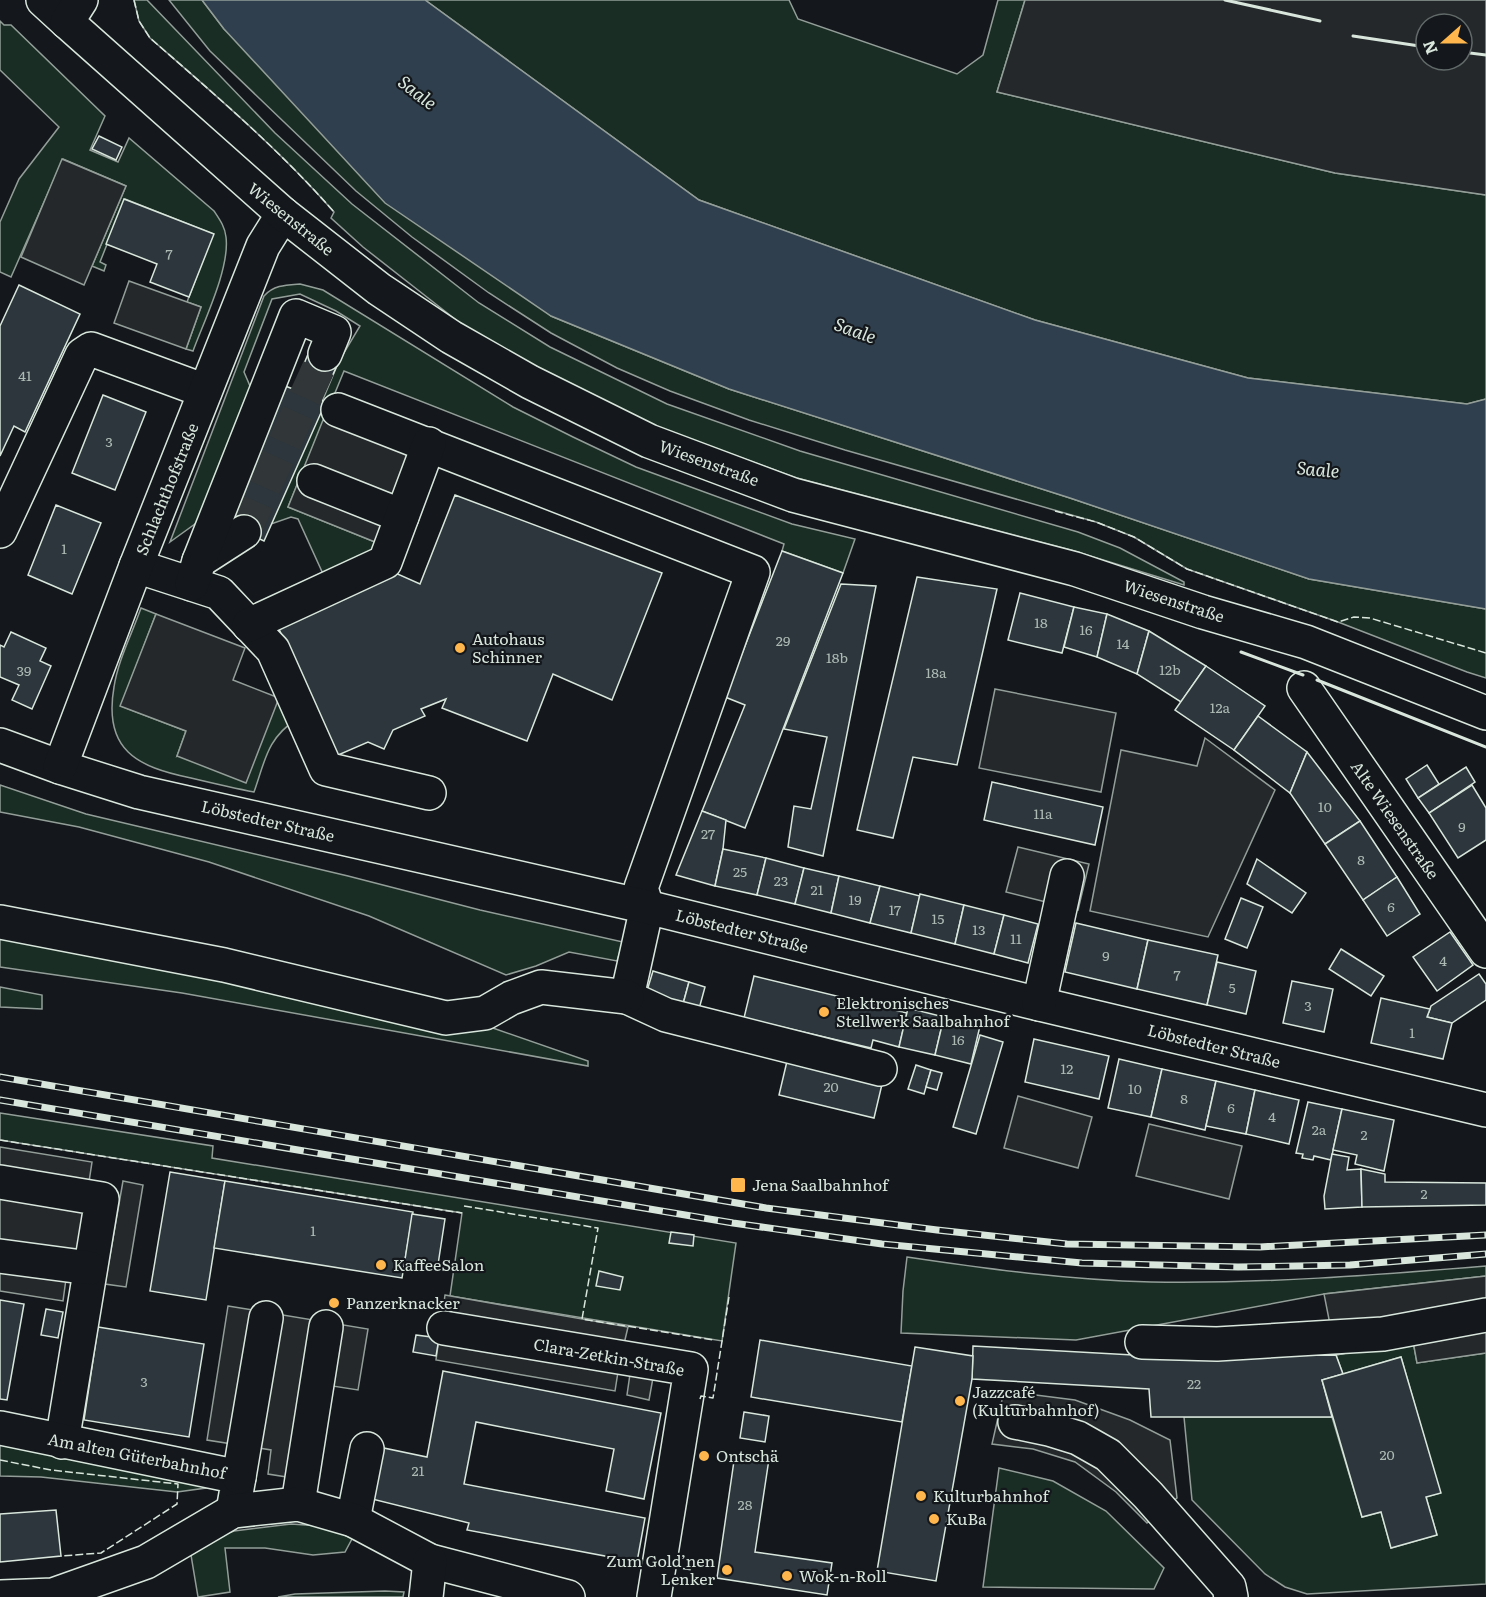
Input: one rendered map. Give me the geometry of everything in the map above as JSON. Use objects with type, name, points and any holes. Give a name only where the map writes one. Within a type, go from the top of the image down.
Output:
[{"type":"street","name":"Wiesenstraße","points":[[43,0],[74,11],[283,214],[379,289],[451,337],[530,382],[649,441],[793,495],[1075,568],[1203,612],[1306,642],[1486,713]]},
{"type":"street","name":"Schlachthofstraße","points":[[60,767],[136,566],[263,246],[283,214]]},
{"type":"street","points":[[195,573],[296,316],[334,332],[325,354]]},
{"type":"street","points":[[0,531],[82,355],[91,349],[205,391]]},
{"type":"street","points":[[338,410],[753,572],[641,888],[647,907],[627,997]]},
{"type":"street","points":[[249,625],[385,562],[429,444]]},
{"type":"street","points":[[314,481],[402,516]]},
{"type":"street","points":[[195,573],[244,532]]},
{"type":"street","points":[[136,566],[195,573],[219,593],[273,650],[326,769],[429,793]]},
{"type":"street","name":"Alte Wiesenstraße","points":[[1305,688],[1486,951]]},
{"type":"street","name":"Löbstedter Straße","points":[[0,745],[139,792],[647,907],[1418,1096],[1486,1110]]},
{"type":"street","points":[[1039,1004],[1067,876]]},
{"type":"street","points":[[0,922],[224,965],[446,1018],[485,1013],[511,998],[541,987],[627,997],[666,1015],[880,1070]]},
{"type":"street","points":[[0,1182],[102,1199],[62,1442]]},
{"type":"street","points":[[0,1256],[90,1268]]},
{"type":"street","points":[[1142,1342],[1217,1344],[1383,1334],[1486,1315]]},
{"type":"street","points":[[239,1477],[266,1318]]},
{"type":"street","points":[[298,1504],[326,1328]]},
{"type":"street","name":"Clara-Zetkin-Straße","points":[[444,1328],[691,1369],[654,1597]]},
{"type":"street","points":[[1015,1422],[1078,1438],[1108,1455],[1148,1494],[1228,1587],[1231,1597]]},
{"type":"street","name":"Am alten Güterbahnhof","points":[[0,1428],[239,1477],[233,1511]]},
{"type":"street","points":[[353,1520],[367,1449]]},
{"type":"street","points":[[0,1597],[53,1595],[146,1562],[233,1511],[298,1504],[353,1520],[430,1561],[568,1597]]},
{"type":"street","points":[[426,1597],[430,1561]]},
{"type":"green space","points":[[134,0],[147,0],[275,133],[352,204],[479,303],[550,347],[667,404],[800,451],[1078,532],[1120,548],[1184,582],[1184,585],[1071,550],[797,478],[657,427],[545,373],[460,323],[363,247],[331,218],[334,212],[291,166],[150,38],[139,21]]},
{"type":"green space","points":[[169,0],[202,0],[224,29],[551,316],[729,389],[1070,498],[1309,579],[1486,609],[1486,678],[1338,622],[1187,569],[1134,537],[1096,522],[749,420],[670,391],[617,368],[551,333],[489,293],[412,237],[356,191],[210,51]]},
{"type":"green space","points":[[425,0],[789,0],[798,19],[957,74],[983,55],[998,0],[1025,0],[997,92],[1335,173],[1486,195],[1486,399],[1467,404],[1248,378],[1035,320],[699,200]]},
{"type":"green space","points":[[0,21],[4,25],[11,25],[105,116],[90,150],[118,162],[129,138],[214,211],[220,221],[226,237],[224,264],[193,351],[186,349],[201,307],[187,302],[213,234],[125,199],[100,262],[106,265],[104,271],[92,266],[126,186],[63,159],[11,277],[0,272],[0,222],[19,179],[59,127],[0,70]]},
{"type":"green space","points":[[300,284],[323,290],[513,407],[636,467],[792,524],[855,539],[843,573],[782,551],[784,544],[344,371],[288,507],[380,544],[377,553],[324,576],[298,519],[291,517],[271,524],[339,361],[360,326],[336,311],[300,294],[272,299],[244,372],[253,393],[199,521],[170,542],[264,296],[285,285]]},
{"type":"green space","points":[[141,608],[156,614],[121,706],[186,731],[177,756],[279,698],[297,719],[287,726],[273,742],[254,792],[172,774],[155,768],[128,752],[119,741],[112,709],[114,687],[122,657]]},
{"type":"green space","points":[[0,785],[86,814],[480,910],[623,942],[617,961],[569,952],[536,966],[506,975],[369,916],[209,862],[79,827],[0,812]]},
{"type":"green space","points":[[0,933],[490,1027],[588,1061],[588,1066],[182,993],[0,967]]},
{"type":"green space","points":[[0,987],[42,995],[42,1009],[0,1007]]},
{"type":"green space","points":[[0,1113],[213,1146],[212,1158],[736,1243],[722,1341],[450,1296],[462,1213],[0,1140]]},
{"type":"green space","points":[[907,1257],[998,1270],[1120,1281],[1277,1280],[1486,1266],[1486,1276],[1324,1294],[1076,1340],[901,1333]]},
{"type":"green space","points":[[1413,1341],[1417,1363],[1486,1353],[1486,1584],[1307,1594],[1285,1587],[1265,1574],[1192,1500],[1184,1417],[1332,1417],[1362,1517],[1381,1512],[1391,1548],[1437,1535],[1426,1497],[1440,1493],[1401,1357],[1343,1374],[1336,1355]]},
{"type":"green space","points":[[0,1443],[206,1484],[206,1488],[177,1492],[41,1477],[0,1476]]},
{"type":"green space","points":[[999,1468],[1053,1481],[1106,1511],[1164,1568],[1154,1589],[983,1587]]},
{"type":"green space","points":[[291,1524],[321,1526],[353,1537],[345,1552],[313,1555],[265,1548],[225,1548],[230,1592],[198,1597],[191,1555],[211,1539],[234,1531]]},
{"type":"green space","points":[[404,1592],[403,1597],[278,1597],[295,1594]]},
{"type":"shaded area","points":[[1025,0],[1486,0],[1486,195],[1335,173],[997,92]]},
{"type":"shaded area","points":[[62,159],[126,186],[84,285],[21,257]]},
{"type":"shaded area","points":[[129,281],[201,307],[186,349],[114,323]]},
{"type":"shaded area","points":[[323,420],[415,457],[380,544],[288,507]]},
{"type":"shaded area","points":[[156,614],[245,648],[233,680],[279,698],[246,783],[177,756],[186,731],[120,706]]},
{"type":"shaded area","points":[[995,689],[1116,713],[1101,792],[979,768]]},
{"type":"shaded area","points":[[1205,738],[1275,790],[1208,937],[1090,911],[1121,750],[1197,766]]},
{"type":"shaded area","points":[[1018,847],[1089,864],[1078,910],[1006,892]]},
{"type":"shaded area","points":[[1018,1096],[1092,1117],[1078,1168],[1004,1148]]},
{"type":"shaded area","points":[[1149,1124],[1242,1146],[1229,1199],[1136,1176]]},
{"type":"shaded area","points":[[0,1147],[92,1162],[74,1280],[66,1279],[63,1301],[0,1291]]},
{"type":"shaded area","points":[[123,1181],[143,1185],[126,1287],[105,1284]]},
{"type":"shaded area","points":[[1486,1276],[1486,1353],[1417,1363],[1413,1341],[1336,1355],[1324,1294]]},
{"type":"shaded area","points":[[445,1295],[628,1327],[624,1344],[658,1350],[649,1400],[627,1395],[630,1374],[618,1372],[615,1391],[436,1360]]},
{"type":"shaded area","points":[[228,1306],[368,1329],[358,1390],[333,1386],[318,1482],[268,1474],[271,1450],[207,1440]]},
{"type":"shaded area","points":[[1004,1391],[1075,1400],[1130,1420],[1170,1440],[1177,1498],[1147,1523],[1116,1492],[1075,1462],[1033,1449],[992,1444]]},
{"type":"water","name":"Saale","points":[[202,0],[425,0],[699,200],[1035,320],[1248,378],[1467,404],[1486,399],[1486,609],[1309,579],[1070,498],[729,389],[551,316],[385,203],[224,29]]},
{"type":"building","points":[[99,136],[122,147],[116,160],[92,149]]},
{"type":"building","points":[[124,199],[214,234],[189,297],[150,282],[157,264],[106,244]]},
{"type":"building","points":[[19,285],[80,314],[25,432],[14,426],[0,456],[0,326]]},
{"type":"building","points":[[311,347],[339,361],[322,399],[324,406],[264,541],[225,523],[285,386],[296,390],[298,387],[296,383]]},
{"type":"building","points":[[103,395],[146,412],[115,490],[72,473]]},
{"type":"building","name":"Autohaus Schinner","points":[[455,495],[662,573],[612,700],[553,674],[527,741],[442,708],[446,699],[421,709],[425,716],[393,730],[384,749],[368,742],[329,759],[320,725],[276,622],[391,571],[420,584]]},
{"type":"building","points":[[56,505],[101,523],[72,594],[28,575]]},
{"type":"building","points":[[782,551],[843,573],[745,828],[702,811],[745,705],[725,697]]},
{"type":"building","points":[[917,577],[997,589],[957,765],[913,757],[893,838],[857,830]]},
{"type":"building","points":[[841,584],[876,586],[823,856],[788,847],[794,806],[811,809],[827,737],[784,729]]},
{"type":"building","points":[[1020,593],[1074,607],[1062,653],[1008,640]]},
{"type":"building","points":[[1074,607],[1107,614],[1097,657],[1064,647]]},
{"type":"building","points":[[1107,614],[1149,631],[1137,674],[1097,657]]},
{"type":"building","points":[[1149,631],[1206,666],[1181,702],[1137,674]]},
{"type":"building","points":[[11,632],[46,648],[40,661],[51,666],[32,709],[12,700],[19,685],[0,677],[0,645],[4,647]]},
{"type":"building","points":[[1206,666],[1265,706],[1234,750],[1175,710]]},
{"type":"building","points":[[1258,716],[1307,752],[1290,793],[1234,750]]},
{"type":"building","points":[[1307,752],[1360,821],[1325,844],[1290,793]]},
{"type":"building","points":[[1427,765],[1439,784],[1418,798],[1406,779]]},
{"type":"building","points":[[1466,767],[1475,782],[1429,813],[1418,798]]},
{"type":"building","points":[[992,782],[1103,807],[1095,845],[984,820]]},
{"type":"building","points":[[1472,785],[1486,808],[1486,840],[1458,858],[1429,813]]},
{"type":"building","points":[[702,811],[726,820],[723,849],[715,886],[676,875]]},
{"type":"building","points":[[1360,821],[1397,877],[1363,900],[1325,844]]},
{"type":"building","points":[[723,849],[766,858],[757,895],[715,886]]},
{"type":"building","points":[[766,858],[804,868],[795,904],[757,895]]},
{"type":"building","points":[[1257,859],[1306,893],[1292,913],[1247,884]]},
{"type":"building","points":[[804,868],[839,876],[831,913],[795,904]]},
{"type":"building","points":[[839,876],[880,886],[870,923],[831,913]]},
{"type":"building","points":[[1397,877],[1420,914],[1387,936],[1363,900]]},
{"type":"building","points":[[880,886],[920,896],[911,933],[870,923]]},
{"type":"building","points":[[920,894],[964,905],[955,944],[911,933]]},
{"type":"building","points":[[1241,898],[1263,907],[1247,948],[1225,939]]},
{"type":"building","points":[[964,905],[1004,915],[994,954],[955,944]]},
{"type":"building","points":[[1004,915],[1038,924],[1028,963],[994,954]]},
{"type":"building","points":[[1076,923],[1148,940],[1137,989],[1065,972]]},
{"type":"building","points":[[1450,932],[1473,965],[1437,991],[1413,957]]},
{"type":"building","points":[[1148,940],[1218,955],[1207,1005],[1137,989]]},
{"type":"building","points":[[1341,949],[1384,976],[1371,996],[1329,969]]},
{"type":"building","points":[[1217,962],[1256,971],[1246,1014],[1207,1005]]},
{"type":"building","points":[[653,971],[689,982],[683,1004],[646,994]]},
{"type":"building","points":[[1479,974],[1486,984],[1486,1000],[1452,1023],[1427,1017],[1431,1006]]},
{"type":"building","name":"Elektronisches Stellwerk Saalbahnhof","points":[[754,976],[907,1013],[899,1047],[873,1040],[871,1048],[744,1018]]},
{"type":"building","points":[[1292,981],[1333,989],[1324,1032],[1283,1023]]},
{"type":"building","points":[[689,982],[705,987],[699,1009],[683,1004]]},
{"type":"building","points":[[1381,998],[1430,1009],[1427,1017],[1452,1023],[1443,1059],[1371,1043]]},
{"type":"building","points":[[908,1008],[944,1017],[935,1055],[899,1047]]},
{"type":"building","points":[[944,1017],[980,1026],[971,1064],[935,1055]]},
{"type":"building","points":[[980,1035],[1003,1042],[976,1134],[953,1127]]},
{"type":"building","points":[[1034,1039],[1109,1056],[1099,1099],[1025,1082]]},
{"type":"building","points":[[788,1057],[883,1080],[874,1118],[779,1095]]},
{"type":"building","points":[[1119,1059],[1162,1069],[1151,1117],[1108,1108]]},
{"type":"building","points":[[916,1065],[931,1070],[924,1094],[908,1089]]},
{"type":"building","points":[[1162,1069],[1216,1081],[1205,1130],[1151,1117]]},
{"type":"building","points":[[931,1070],[942,1073],[937,1090],[926,1087]]},
{"type":"building","points":[[1216,1081],[1255,1090],[1246,1134],[1206,1126]]},
{"type":"building","points":[[1255,1090],[1299,1100],[1289,1144],[1246,1134]]},
{"type":"building","points":[[1308,1102],[1342,1109],[1331,1160],[1314,1156],[1313,1160],[1302,1158],[1303,1154],[1296,1153]]},
{"type":"building","points":[[1342,1109],[1394,1120],[1384,1171],[1355,1164],[1357,1155],[1333,1150]]},
{"type":"building","points":[[1332,1154],[1349,1157],[1347,1170],[1361,1169],[1362,1207],[1325,1209],[1324,1196]]},
{"type":"building","points":[[1361,1169],[1385,1174],[1385,1182],[1486,1183],[1486,1205],[1362,1207]]},
{"type":"building","points":[[170,1172],[225,1181],[206,1300],[150,1291]]},
{"type":"building","points":[[225,1181],[413,1212],[402,1278],[214,1248]]},
{"type":"building","points":[[412,1214],[445,1219],[437,1271],[404,1266]]},
{"type":"building","points":[[671,1232],[694,1235],[693,1246],[669,1243]]},
{"type":"building","points":[[599,1271],[623,1277],[620,1290],[596,1286]]},
{"type":"building","points":[[0,1300],[24,1304],[7,1400],[0,1399]]},
{"type":"building","points":[[46,1309],[63,1312],[58,1338],[41,1335]]},
{"type":"building","points":[[98,1327],[204,1344],[189,1437],[84,1420]]},
{"type":"building","points":[[416,1335],[439,1338],[436,1356],[413,1352]]},
{"type":"building","points":[[760,1340],[912,1366],[902,1422],[751,1397]]},
{"type":"building","points":[[973,1346],[1151,1356],[1336,1355],[1343,1374],[1322,1380],[1332,1417],[1151,1417],[1149,1389],[972,1379]]},
{"type":"building","name":"Kulturbahnhof","points":[[915,1347],[973,1356],[972,1379],[936,1581],[877,1571]]},
{"type":"building","points":[[1401,1357],[1441,1493],[1426,1497],[1437,1535],[1391,1548],[1381,1512],[1362,1517],[1322,1380]]},
{"type":"building","points":[[443,1371],[661,1413],[644,1499],[606,1491],[614,1449],[476,1422],[464,1484],[645,1518],[637,1562],[467,1530],[469,1523],[364,1497],[374,1446],[427,1457]]},
{"type":"building","points":[[744,1412],[769,1416],[765,1442],[740,1438]]},
{"type":"building","points":[[735,1454],[769,1459],[755,1552],[832,1563],[827,1595],[717,1578]]},
{"type":"building","points":[[56,1510],[61,1556],[0,1562],[0,1514]]},
{"type":"tunnel","points":[[244,532],[325,354]]},
{"type":"railway","points":[[0,1077],[766,1208],[1067,1244],[1260,1247],[1486,1235]]},
{"type":"railway","points":[[0,1100],[733,1223],[882,1244],[1082,1263],[1238,1267],[1350,1265],[1486,1254]]},
{"type":"fence","points":[[134,0],[139,21],[150,38],[268,144],[334,212]]},
{"type":"fence","points":[[1055,511],[1096,522],[1134,537],[1187,569],[1338,622],[1354,617],[1370,618],[1486,653]]},
{"type":"fence","points":[[0,1140],[462,1213]]},
{"type":"fence","points":[[464,1206],[598,1228],[582,1319],[714,1340]]},
{"type":"fence","points":[[700,1399],[701,1396],[713,1398],[729,1297]]},
{"type":"fence","points":[[0,1460],[51,1470],[178,1484],[177,1504],[101,1553],[61,1556]]},
{"type":"fence","points":[[674,1565],[674,1567],[692,1570]]},
{"type":"wall","points":[[1225,0],[1320,21]]},
{"type":"wall","points":[[1353,36],[1414,45]]},
{"type":"wall","points":[[1474,54],[1486,55]]},
{"type":"wall","points":[[1241,652],[1303,675]]},
{"type":"wall","points":[[1317,680],[1486,747]]},
{"type":"place","name":"Autohaus Schinner","points":[[460,648]]},
{"type":"place","name":"Elektronisches Stellwerk Saalbahnhof","points":[[824,1012]]},
{"type":"place","name":"Jena Saalbahnhof","points":[[738,1185]]},
{"type":"place","name":"KaffeeSalon","points":[[381,1265]]},
{"type":"place","name":"Panzerknacker","points":[[334,1303]]},
{"type":"place","name":"Jazzcafé (Kulturbahnhof)","points":[[960,1401]]},
{"type":"place","name":"Ontschä","points":[[704,1456]]},
{"type":"place","name":"Kulturbahnhof","points":[[921,1496]]},
{"type":"place","name":"KuBa","points":[[934,1519]]},
{"type":"place","name":"Zum Gold’nen Lenker","points":[[727,1570]]},
{"type":"place","name":"Wok-n-Roll","points":[[787,1576]]}]
